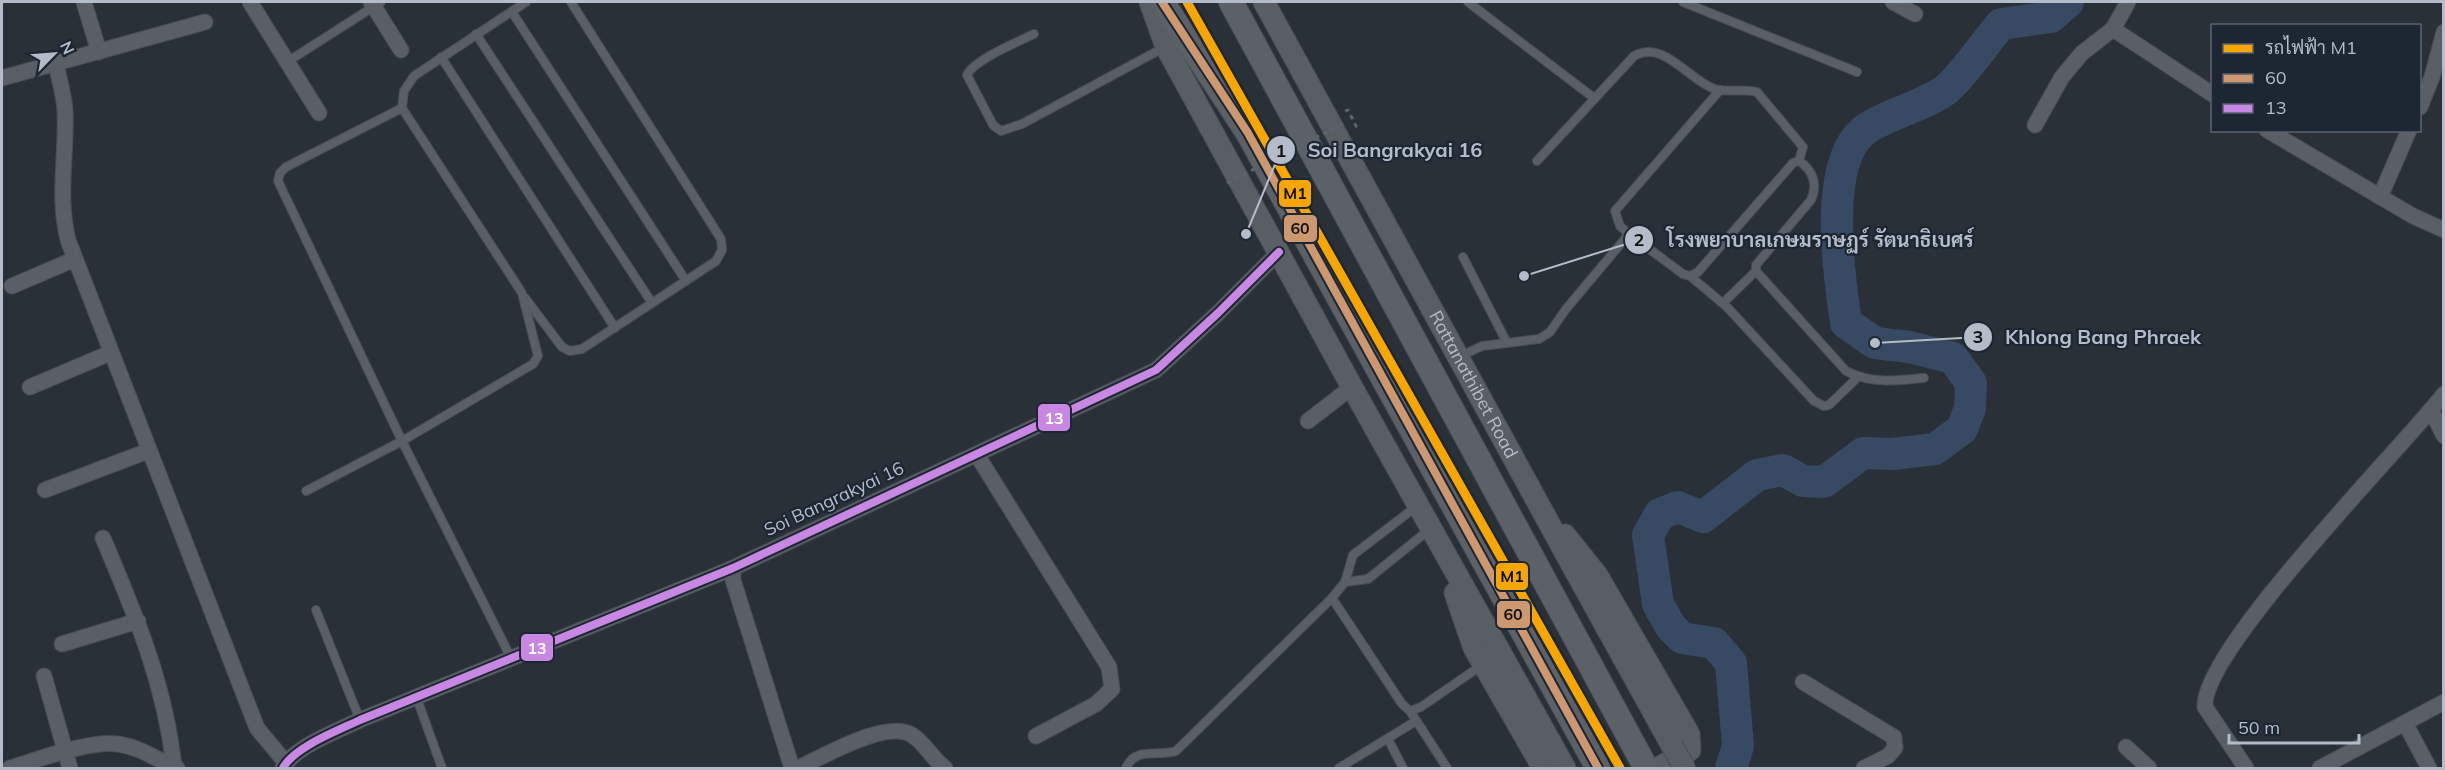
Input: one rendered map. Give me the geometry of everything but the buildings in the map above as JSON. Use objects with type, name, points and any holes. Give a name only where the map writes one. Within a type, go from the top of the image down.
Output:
[{"type":"main road","points":[[1150,2],[1166,47],[1352,387],[1565,768]]},
{"type":"main road","points":[[1162,2],[1248,133],[1598,768]]},
{"type":"main road","name":"Rattanathibet Road","points":[[1231,2],[1649,766]]},
{"type":"main road","name":"Rattanathibet Road","points":[[1264,2],[1459,357],[1529,490],[1685,768]]},
{"type":"main road","points":[[1529,490],[1597,575],[1689,734],[1690,750],[1649,766]]},
{"type":"main road","points":[[1434,535],[1474,648],[1544,768]]},
{"type":"street","points":[[84,2],[99,52]]},
{"type":"street","points":[[250,2],[319,113]]},
{"type":"street","points":[[1893,2],[1915,14]]},
{"type":"street","points":[[2035,125],[2062,77],[2082,53],[2113,29],[2128,2]]},
{"type":"street","points":[[375,3],[401,50]]},
{"type":"street","points":[[2,78],[204,22]]},
{"type":"street","points":[[2113,29],[2211,93]]},
{"type":"street","points":[[2421,104],[2432,77],[2444,32]]},
{"type":"street","points":[[56,64],[65,109],[63,218],[75,259],[257,728],[284,766]]},
{"type":"street","points":[[2270,132],[2380,197],[2444,230]]},
{"type":"street","points":[[2380,197],[2408,132]]},
{"type":"street","name":"Soi Bangrakyai 16","points":[[284,766],[310,745],[360,720],[417,699],[511,658],[734,568],[1156,370],[1279,252]]},
{"type":"street","points":[[12,286],[75,259]]},
{"type":"street","points":[[30,387],[110,353]]},
{"type":"street","points":[[1308,421],[1352,387]]},
{"type":"street","points":[[2246,768],[2205,707],[2208,685],[2267,597],[2444,394]]},
{"type":"street","points":[[2431,410],[2444,436]]},
{"type":"street","points":[[45,490],[148,451]]},
{"type":"street","points":[[978,455],[1109,667],[1112,689],[1096,704],[1036,736]]},
{"type":"street","points":[[103,538],[146,640],[170,735],[175,768]]},
{"type":"street","points":[[734,568],[733,580],[792,768]]},
{"type":"street","points":[[62,644],[138,621]]},
{"type":"street","points":[[44,676],[70,768]]},
{"type":"street","points":[[1803,682],[1894,737],[1895,748],[1888,756],[1864,768]]},
{"type":"street","points":[[2320,768],[2444,702]]},
{"type":"street","points":[[2406,723],[2429,768]]},
{"type":"street","points":[[798,768],[860,740],[892,730],[909,733],[925,745],[945,768]]},
{"type":"street","points":[[10,768],[65,751],[116,743],[147,752],[175,768]]},
{"type":"street","points":[[2126,747],[2149,768]]},
{"type":"lane","points":[[526,2],[441,57],[407,83],[402,108],[522,293],[562,347],[570,351],[582,350],[686,281],[716,261],[722,250],[721,239],[571,2]]},
{"type":"lane","points":[[1468,2],[1594,98]]},
{"type":"lane","points":[[1683,2],[1857,72]]},
{"type":"lane","points":[[286,62],[375,3]]},
{"type":"lane","points":[[512,12],[686,281]]},
{"type":"lane","points":[[476,34],[652,303]]},
{"type":"lane","points":[[1034,34],[970,69],[967,75],[993,125],[1001,130],[1007,131],[1022,124],[1166,47]]},
{"type":"lane","points":[[1537,160],[1634,56],[1647,51],[1664,56],[1712,88],[1720,90],[1737,88],[1756,92],[1803,147],[1799,161]]},
{"type":"lane","points":[[441,57],[615,328]]},
{"type":"lane","points":[[1720,90],[1615,211],[1620,226],[1683,274],[1690,276],[1723,303],[1814,401],[1824,406],[1829,405],[1858,377]]},
{"type":"lane","points":[[402,108],[286,166],[280,173],[278,181],[402,441],[511,658]]},
{"type":"lane","points":[[1799,161],[1805,165],[1815,182],[1815,190],[1811,200],[1756,265],[1756,272],[1846,371],[1858,377],[1890,382],[1924,378]]},
{"type":"lane","points":[[1690,276],[1698,272],[1793,163],[1799,161]]},
{"type":"lane","points":[[1459,357],[1482,346],[1506,341],[1539,339],[1550,332],[1566,309],[1629,234]]},
{"type":"lane","points":[[1463,257],[1506,341]]},
{"type":"lane","points":[[1723,303],[1756,272]]},
{"type":"lane","points":[[306,491],[402,441],[537,361],[538,356],[522,293]]},
{"type":"lane","points":[[1126,768],[1132,761],[1150,752],[1165,755],[1176,751],[1332,598],[1345,582],[1353,555],[1418,506]]},
{"type":"lane","points":[[1345,582],[1368,579],[1434,535]]},
{"type":"lane","points":[[1332,598],[1447,768]]},
{"type":"lane","points":[[316,610],[360,720]]},
{"type":"lane","points":[[1410,711],[1421,707],[1483,664]]},
{"type":"lane","points":[[417,699],[442,768]]},
{"type":"lane","points":[[1339,768],[1416,721]]},
{"type":"lane","points":[[1388,739],[1403,768]]},
{"type":"path","points":[[1227,183],[1347,122]]},
{"type":"waterway","points":[[1731,768],[1738,746],[1731,663],[1714,643],[1682,638],[1671,627],[1658,604],[1648,535],[1660,514],[1678,507],[1703,517],[1757,475],[1783,470],[1803,481],[1824,482],[1863,453],[1892,454],[1935,449],[1962,429],[1970,408],[1971,383],[1953,358],[1909,347],[1875,343],[1846,323],[1840,277],[1837,220],[1838,192],[1843,166],[1852,144],[1866,129],[1885,118],[1931,99],[1948,88],[2001,24],[2051,17],[2068,2]]},
{"type":"metro line","name":"M1","points":[[1187,2],[1620,768]]},
{"type":"transit line","name":"60","points":[[1162,2],[1248,133],[1598,768]]},
{"type":"transit line","name":"13","points":[[283,768],[289,760],[307,746],[360,720],[733,568],[1156,370],[1279,252]]},
{"type":"place","name":"Soi Bangrakyai 16","points":[[1246,234]]},
{"type":"place","name":"โรงพยาบาลเกษมราษฏร์ รัตนาธิเบศร์","points":[[1524,276]]},
{"type":"place","name":"Khlong Bang Phraek","points":[[1875,343]]}]
